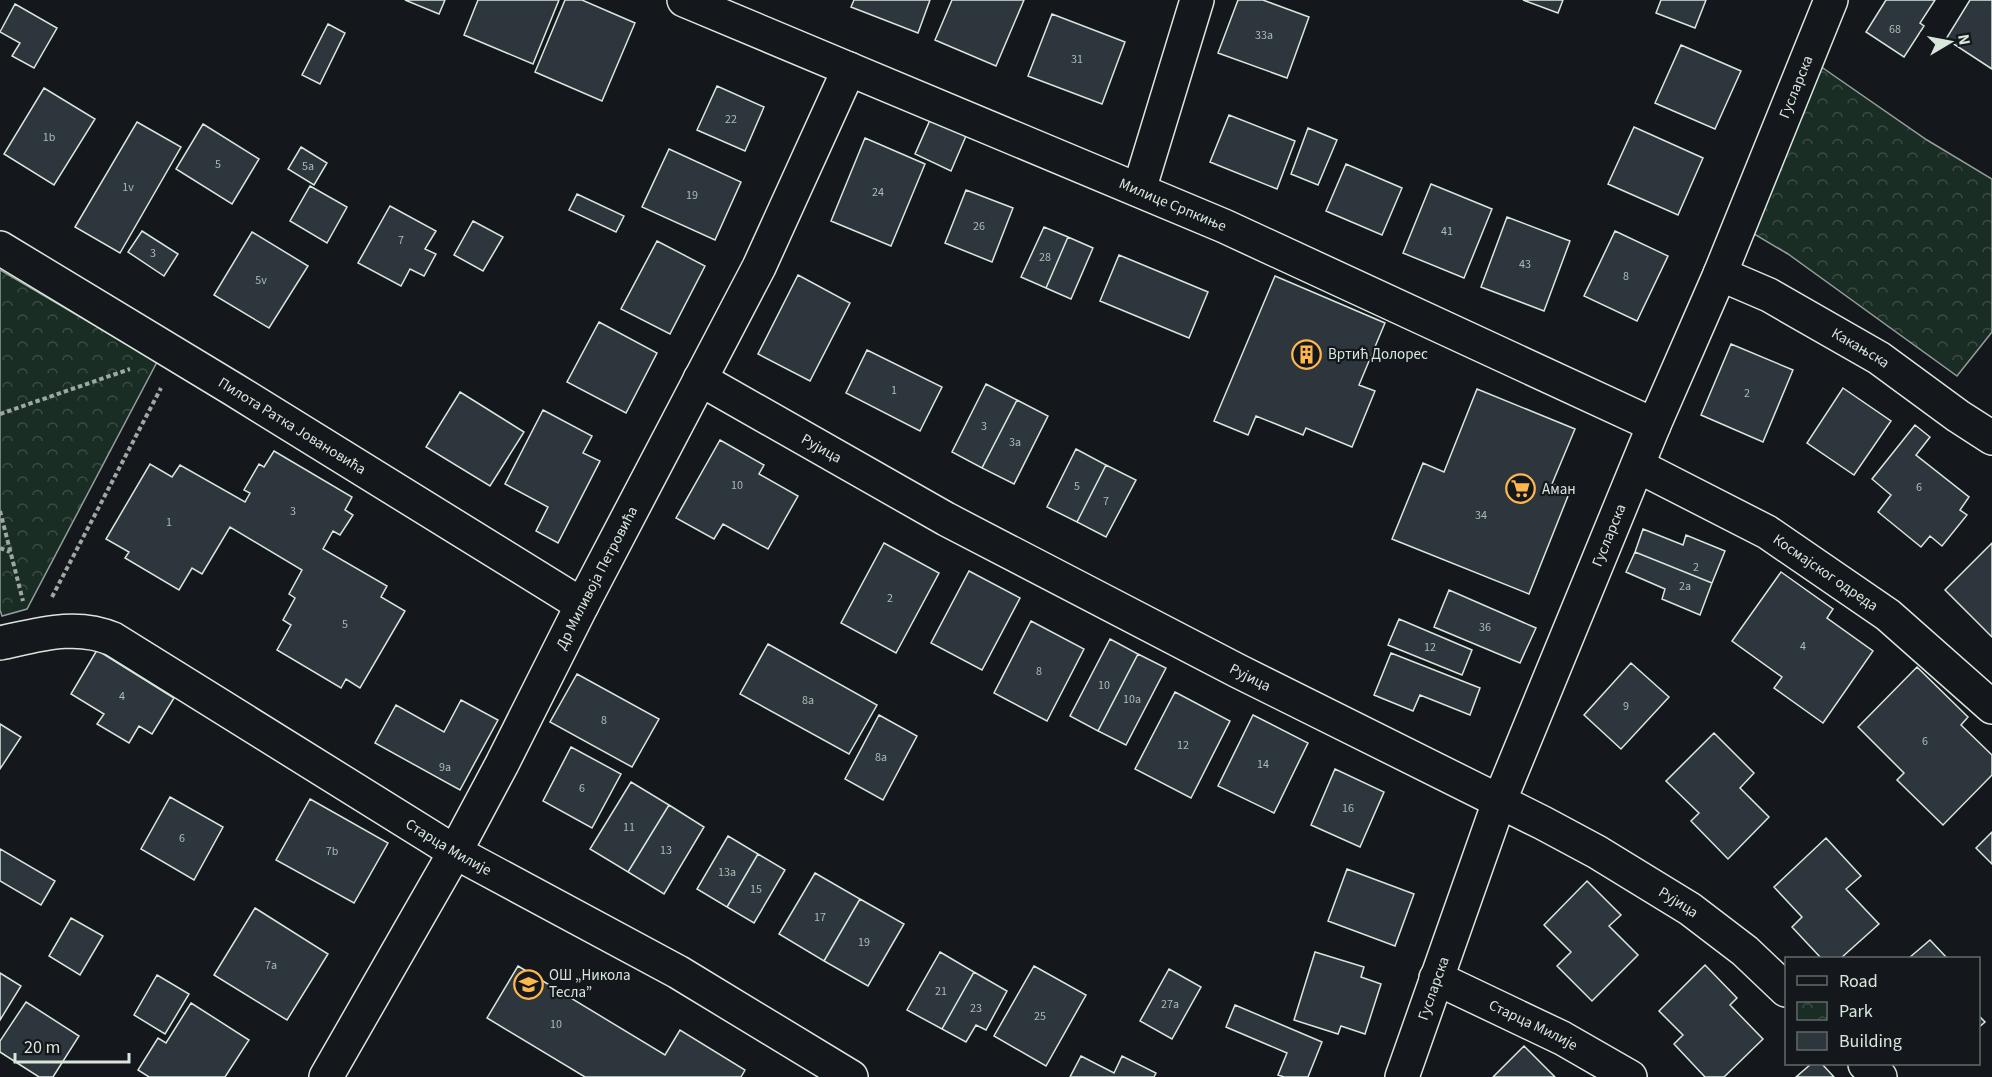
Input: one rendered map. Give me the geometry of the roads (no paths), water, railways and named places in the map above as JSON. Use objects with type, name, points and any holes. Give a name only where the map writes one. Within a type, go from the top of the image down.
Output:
[{"type":"street","name":"Милице Српкиње","points":[[684,0],[1224,226],[1654,424]]},
{"type":"street","points":[[1139,190],[1197,0]]},
{"type":"street","name":"Гусларска","points":[[1402,1077],[1499,802],[1654,424],[1720,274],[1831,0]]},
{"type":"street","name":"Др Миливоја Петровића","points":[[326,1077],[455,852],[502,764],[582,605],[759,267],[849,69]]},
{"type":"street","name":"Пилота Ратка Јовановића","points":[[0,248],[178,355],[582,605]]},
{"type":"street","name":"Какањска","points":[[1720,274],[1769,294],[1879,358],[1992,438]]},
{"type":"street","name":"Рујица","points":[[700,379],[946,519],[1238,671],[1597,852],[1690,909],[1745,951],[1785,989]]},
{"type":"street","name":"Космајског одреда","points":[[1638,466],[1767,532],[1795,551],[1888,615],[1992,707]]},
{"type":"street","name":"Старца Милије","points":[[0,644],[39,635],[84,631],[113,639],[455,852],[678,972],[851,1077]]},
{"type":"street","name":"Старца Милије","points":[[0,658],[39,635]]},
{"type":"street","name":"Старца Милије","points":[[1436,978],[1562,1038],[1629,1077]]},
{"type":"street","points":[[1866,1065],[1880,1077]]},
{"type":"place","name":"Вртић Долорес","points":[[1307,354]]},
{"type":"place","name":"Аман","points":[[1521,489]]},
{"type":"place","name":"ОШ „Никола Тесла”","points":[[528,984]]}]
